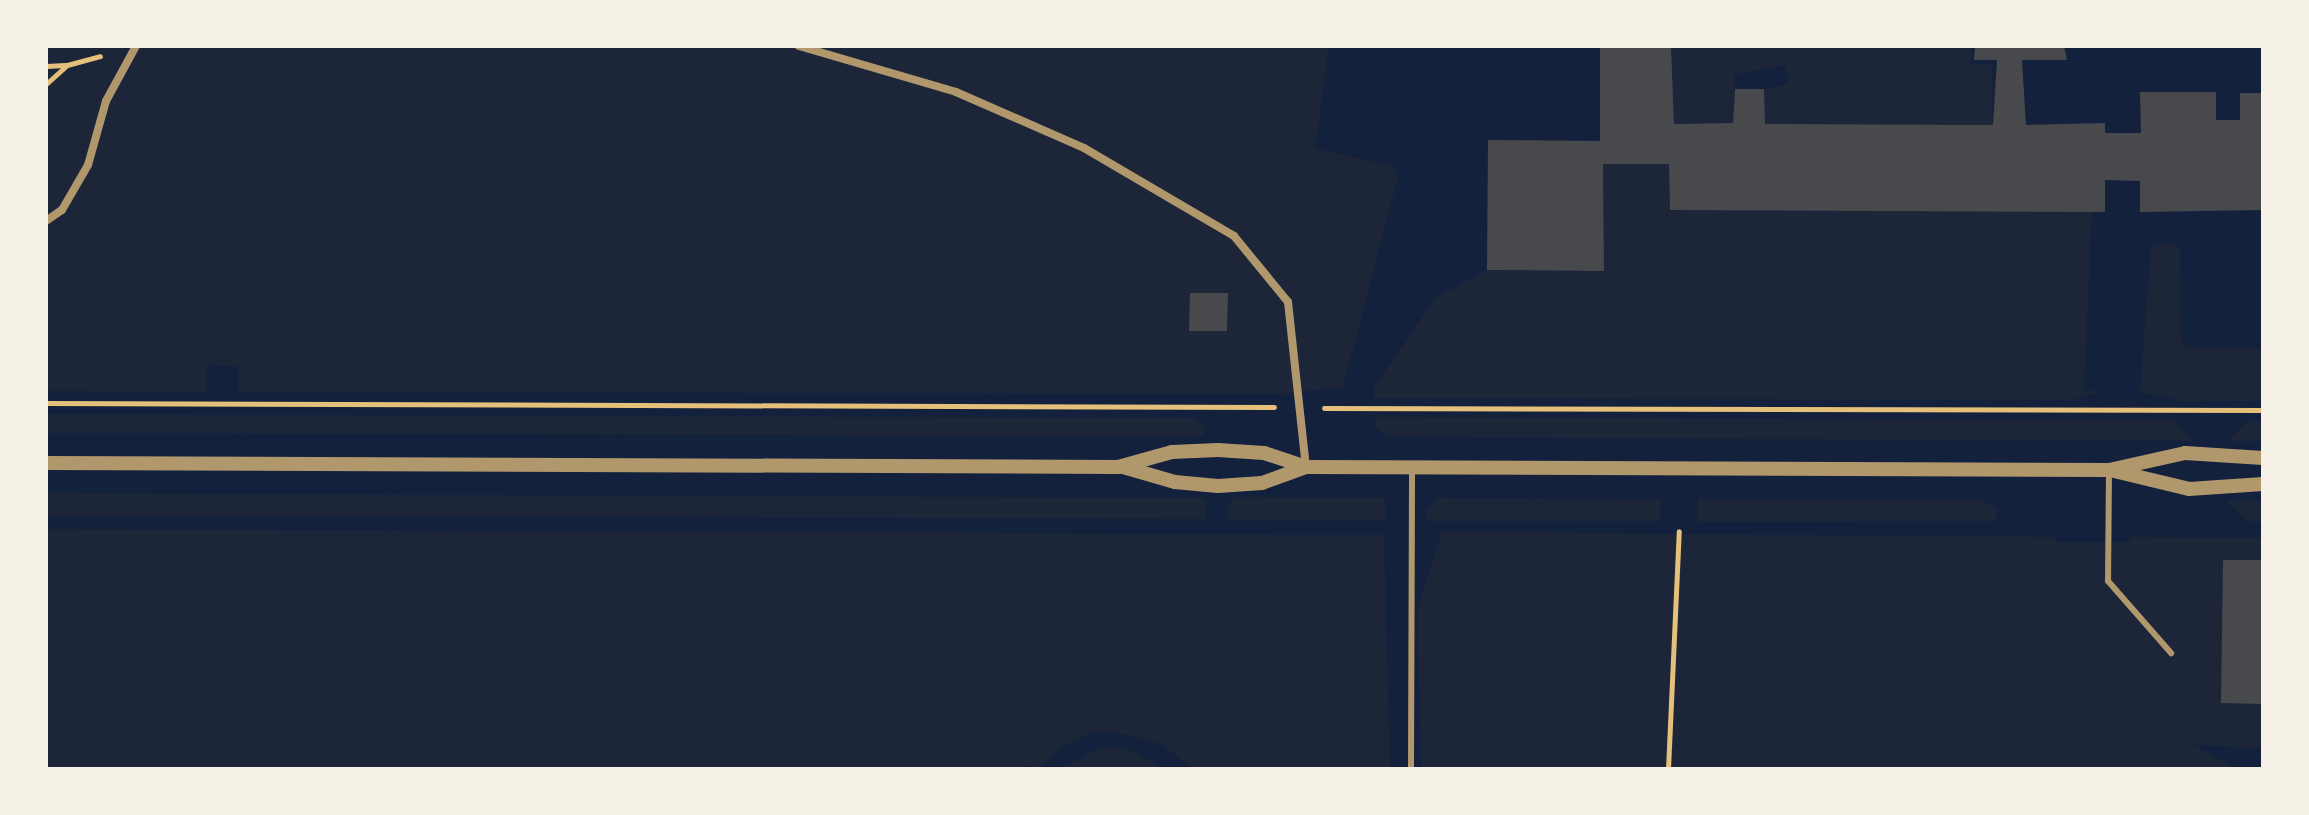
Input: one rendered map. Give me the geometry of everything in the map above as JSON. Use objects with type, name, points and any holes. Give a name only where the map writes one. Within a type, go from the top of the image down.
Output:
[{"type":"street","points":[[46,221],[62,210],[88,165],[106,101],[136,46]]},
{"type":"street","points":[[799,46],[956,92],[1084,148],[1234,236],[1288,302],[1306,467]]},
{"type":"street","points":[[1118,467],[1172,452],[1218,450],[1264,453],[1306,467],[1412,468],[2109,470],[2185,453],[2263,458]]},
{"type":"street","points":[[46,463],[1118,467],[1175,482],[1218,486],[1262,483],[1306,467]]},
{"type":"street","points":[[2109,470],[2189,489],[2263,484]]},
{"type":"lane","points":[[1411,769],[1412,468]]},
{"type":"lane","points":[[2109,470],[2108,581],[2171,653]]},
{"type":"path","points":[[46,66],[67,65],[108,54]]},
{"type":"path","points":[[46,84],[67,65]]},
{"type":"path","points":[[46,403],[1268,407]]},
{"type":"path","points":[[1374,408],[2263,410]]},
{"type":"path","points":[[1668,769],[1679,531]]},
{"type":"shaded area","points":[[46,46],[1329,46],[1315,149],[1392,165],[1398,177],[1343,387],[1279,394],[238,392],[238,366],[206,365],[206,392],[46,391]]},
{"type":"shaded area","points":[[1671,46],[1971,46],[1971,65],[1992,64],[1993,125],[1765,124],[1764,89],[1788,84],[1786,65],[1735,74],[1733,123],[1674,124]]},
{"type":"shaded area","points":[[1603,164],[1669,164],[1670,210],[2092,209],[2084,391],[2103,391],[2071,400],[1374,398],[1374,388],[1435,298],[1487,270],[1604,271]]},
{"type":"shaded area","points":[[2175,244],[2180,247],[2181,340],[2187,347],[2263,348],[2263,401],[2182,401],[2140,392],[2151,245]]},
{"type":"shaded area","points":[[46,414],[1191,418],[1206,426],[1202,436],[46,433]]},
{"type":"shaded area","points":[[1375,417],[2173,420],[2193,441],[1388,437],[1376,427]]},
{"type":"shaded area","points":[[2247,421],[2263,421],[2263,441],[2228,441]]},
{"type":"shaded area","points":[[46,493],[1205,498],[1205,519],[46,515]]},
{"type":"shaded area","points":[[1236,497],[1385,498],[1385,521],[1227,520],[1228,505]]},
{"type":"shaded area","points":[[1438,498],[1660,499],[1660,521],[1426,521],[1427,508]]},
{"type":"shaded area","points":[[1698,499],[1984,501],[1996,507],[1996,521],[1698,522]]},
{"type":"shaded area","points":[[2227,501],[2263,501],[2263,522],[2247,521]]},
{"type":"shaded area","points":[[46,529],[1384,535],[1390,769],[1194,769],[1163,745],[1131,735],[1095,731],[1063,746],[1037,769],[1027,765],[1023,769],[46,769]]},
{"type":"shaded area","points":[[1442,532],[2056,537],[2057,542],[2129,542],[2130,537],[2263,538],[2263,748],[2192,745],[2237,769],[1421,769],[1417,610]]},
{"type":"shaded area","points":[[1101,747],[1126,748],[1164,769],[1061,769]]},
{"type":"building","points":[[1600,46],[1671,46],[1674,124],[1733,123],[1735,89],[1764,89],[1765,124],[1993,125],[1997,60],[1974,60],[1975,46],[2064,46],[2067,60],[2022,60],[2026,125],[2105,123],[2105,133],[2141,133],[2140,92],[2216,92],[2216,120],[2240,120],[2240,93],[2263,93],[2263,210],[2140,212],[2140,181],[2105,180],[2105,212],[1670,210],[1669,164],[1603,164],[1604,271],[1487,270],[1488,140],[1600,141]]},
{"type":"building","points":[[1190,293],[1228,293],[1227,331],[1189,331]]},
{"type":"building","points":[[2223,560],[2263,560],[2263,704],[2221,703]]}]
